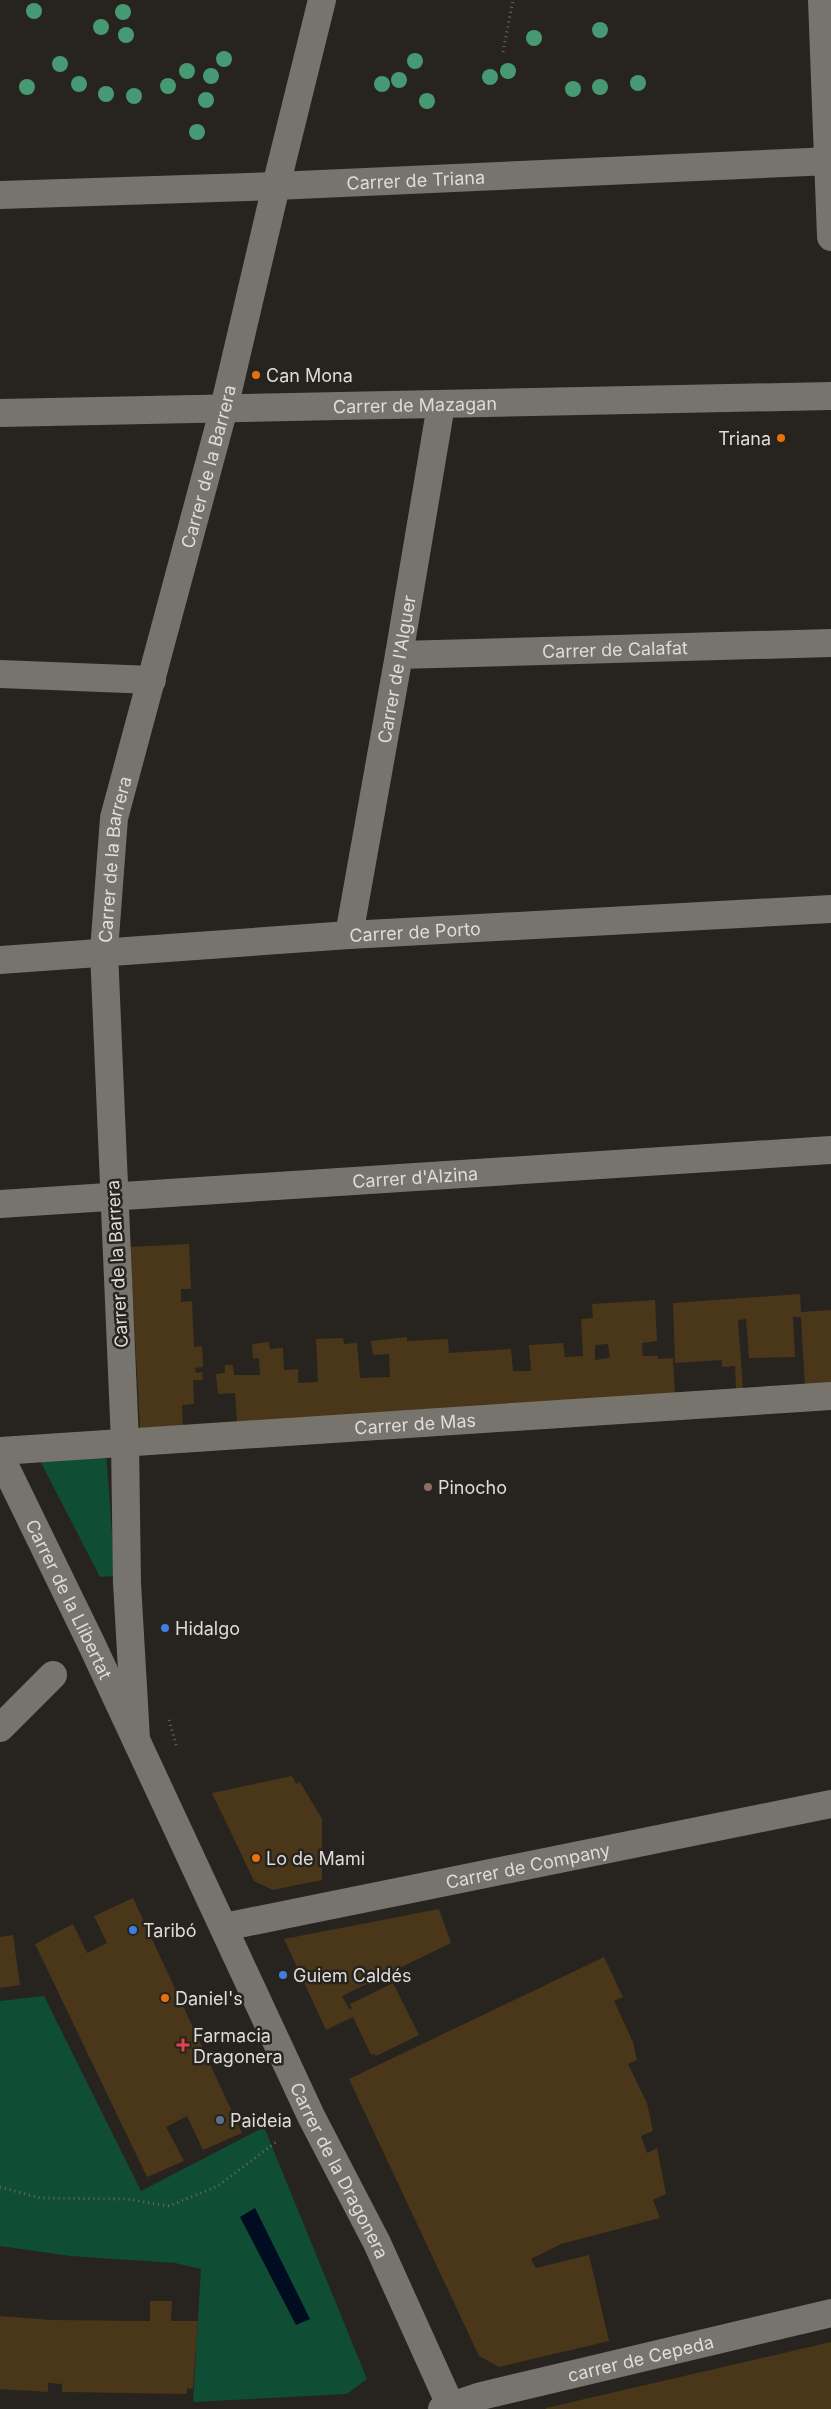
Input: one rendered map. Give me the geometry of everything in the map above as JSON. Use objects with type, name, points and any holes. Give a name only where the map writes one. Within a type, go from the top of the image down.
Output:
[{"type":"street","name":"Carrer de la Barrera","points":[[136,1744],[127,1583],[125,1442],[104,951],[114,818],[224,408],[322,0]]},
{"type":"street","points":[[822,0],[831,237]]},
{"type":"street","name":"Carrer de Triana","points":[[0,195],[276,186],[829,161]]},
{"type":"street","name":"Carrer de Mazagan","points":[[0,413],[831,396]]},
{"type":"street","name":"Carrer de l'Alguer","points":[[349,934],[399,656],[441,405]]},
{"type":"street","name":"Carrer de Calafat","points":[[399,656],[831,643]]},
{"type":"street","points":[[0,674],[152,680]]},
{"type":"street","name":"Carrer de Porto","points":[[0,960],[349,934],[831,908]]},
{"type":"street","name":"Carrer d'Alzina","points":[[0,1204],[831,1150]]},
{"type":"street","name":"Carrer de Mas","points":[[0,1451],[831,1396]]},
{"type":"street","name":"Carrer de la Llibertat","points":[[0,1456],[91,1643],[136,1744]]},
{"type":"street","points":[[0,1728],[54,1675]]},
{"type":"street","name":"Carrer de la Dragonera","points":[[136,1744],[224,1926],[311,2116],[377,2243],[448,2408]]},
{"type":"street","name":"Carrer de Company","points":[[224,1926],[831,1804]]},
{"type":"street","name":"carrer de Cepeda","points":[[448,2408],[481,2396],[831,2313]]},
{"type":"path","points":[[503,52],[513,0]]},
{"type":"path","points":[[166,1711],[180,1756]]},
{"type":"path","points":[[0,2187],[40,2198],[127,2199],[169,2206],[218,2186],[276,2142]]},
{"type":"green space","points":[[106,1451],[115,1576],[100,1577],[37,1455]]},
{"type":"green space","points":[[44,1996],[141,2191],[264,2127],[367,2379],[347,2394],[193,2402],[201,2269],[175,2263],[70,2256],[0,2246],[0,2001]]},
{"type":"water","points":[[255,2208],[310,2319],[296,2325],[240,2217]]},
{"type":"building","points":[[189,1244],[191,1289],[181,1289],[181,1302],[192,1301],[194,1347],[202,1346],[203,1367],[195,1368],[196,1373],[202,1372],[203,1380],[193,1380],[194,1404],[182,1405],[183,1425],[140,1428],[130,1247]]},
{"type":"building","points":[[800,1294],[801,1312],[831,1310],[831,1386],[805,1388],[801,1317],[793,1317],[795,1357],[749,1358],[746,1319],[738,1320],[743,1390],[736,1390],[735,1366],[722,1367],[722,1360],[675,1363],[673,1303]]},
{"type":"building","points":[[655,1300],[657,1341],[642,1343],[643,1356],[658,1356],[658,1359],[673,1358],[675,1396],[237,1422],[235,1393],[218,1394],[216,1374],[225,1373],[225,1365],[233,1365],[234,1375],[260,1375],[259,1358],[253,1359],[252,1344],[269,1342],[270,1349],[283,1348],[284,1370],[298,1369],[298,1383],[318,1382],[316,1339],[343,1338],[344,1344],[357,1343],[360,1378],[390,1377],[389,1354],[373,1355],[371,1341],[407,1337],[407,1341],[448,1339],[449,1353],[511,1349],[513,1371],[531,1371],[529,1345],[563,1343],[565,1357],[583,1356],[581,1319],[593,1318],[592,1304]],"holes":[[[608,1344],[610,1358],[595,1360],[595,1345]]]},
{"type":"building","points":[[292,1776],[296,1784],[300,1782],[322,1819],[322,1880],[273,1890],[254,1881],[212,1793]]},
{"type":"building","points":[[133,1898],[242,2133],[203,2150],[187,2116],[166,2127],[184,2161],[147,2177],[35,1944],[73,1924],[87,1953],[107,1943],[94,1916]]},
{"type":"building","points":[[439,1909],[451,1943],[342,1996],[349,2009],[352,2008],[350,2004],[393,1983],[419,2035],[376,2056],[374,2054],[371,2055],[353,2017],[326,2030],[284,1939]]},
{"type":"building","points":[[13,1935],[20,1985],[0,1988],[0,1937]]},
{"type":"building","points":[[604,1957],[623,1997],[614,2001],[633,2042],[637,2060],[628,2064],[647,2103],[653,2131],[641,2136],[647,2153],[657,2148],[666,2194],[653,2200],[660,2218],[561,2244],[531,2259],[536,2268],[589,2255],[609,2341],[499,2367],[479,2356],[349,2079]]},
{"type":"building","points":[[150,2301],[172,2301],[171,2321],[198,2321],[193,2389],[187,2388],[187,2394],[62,2392],[62,2384],[48,2383],[48,2392],[0,2389],[0,2316],[51,2320],[150,2321]]},
{"type":"building","points":[[831,2342],[831,2409],[546,2409],[546,2408]]},
{"type":"place","name":"Can Mona","points":[[256,375]]},
{"type":"place","name":"Triana","points":[[781,438]]},
{"type":"place","name":"Pinocho","points":[[428,1487]]},
{"type":"place","name":"Hidalgo","points":[[165,1628]]},
{"type":"place","name":"Lo de Mami","points":[[256,1858]]},
{"type":"place","name":"Taribó","points":[[133,1930]]},
{"type":"place","name":"Guiem Caldés","points":[[283,1975]]},
{"type":"place","name":"Daniel's","points":[[165,1998]]},
{"type":"place","name":"Farmacia Dragonera","points":[[183,2045]]},
{"type":"place","name":"Paideia","points":[[220,2120]]}]
